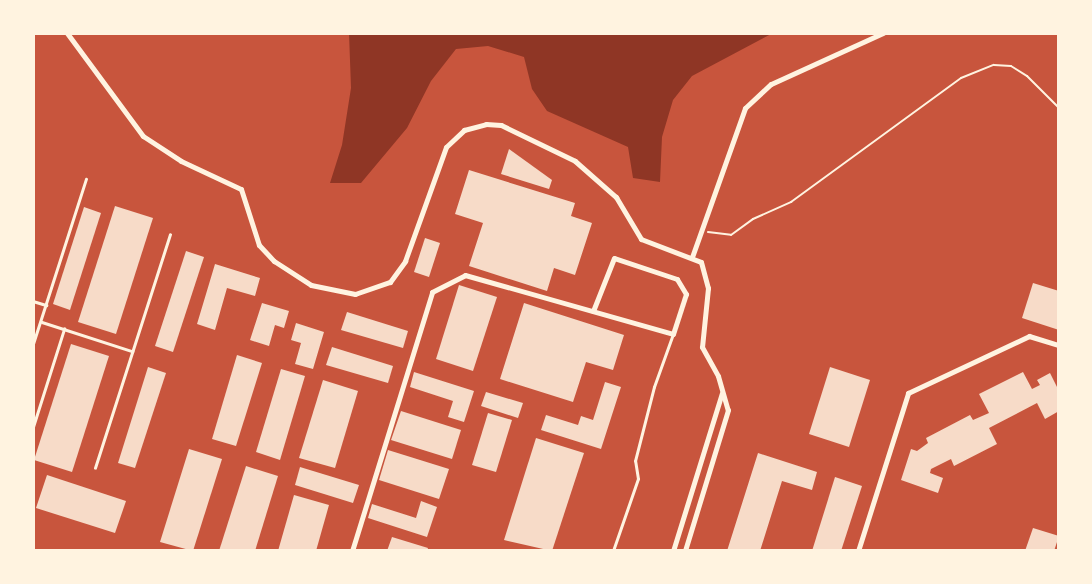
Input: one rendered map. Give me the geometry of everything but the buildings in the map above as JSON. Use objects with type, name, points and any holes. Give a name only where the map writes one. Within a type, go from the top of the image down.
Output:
[{"type":"street","points":[[67,33],[143,136],[181,161],[241,189],[259,245],[292,275],[311,285],[355,294],[390,282],[405,261],[446,146],[464,130],[486,124],[501,125],[575,161],[616,197],[641,239],[692,257],[706,271],[708,288],[702,347],[723,390],[728,410],[685,551]]},
{"type":"street","points":[[692,257],[704,230],[745,108],[771,84],[883,33]]},
{"type":"street","points":[[352,551],[432,292],[465,275],[673,334],[684,288],[677,279],[621,258],[614,258],[607,266],[593,311]]},
{"type":"street","points":[[858,551],[908,393],[1029,336],[1059,345]]},
{"type":"street","points":[[673,551],[723,390]]},
{"type":"lane","points":[[33,344],[86,179]]},
{"type":"lane","points":[[95,468],[170,234]]},
{"type":"lane","points":[[33,301],[46,305]]},
{"type":"lane","points":[[40,322],[132,351]]},
{"type":"lane","points":[[33,427],[64,330]]},
{"type":"lane","points":[[614,551],[638,479],[635,461],[653,387],[673,334]]},
{"type":"path","points":[[704,230],[731,235],[753,219],[791,202],[961,78],[994,65],[1011,66],[1027,76],[1059,108]]},
{"type":"shaded area","points":[[349,33],[773,33],[692,76],[673,100],[662,137],[660,182],[633,178],[628,147],[547,111],[532,89],[524,57],[488,46],[456,49],[431,81],[407,128],[361,183],[330,183],[342,145],[351,88]]}]
